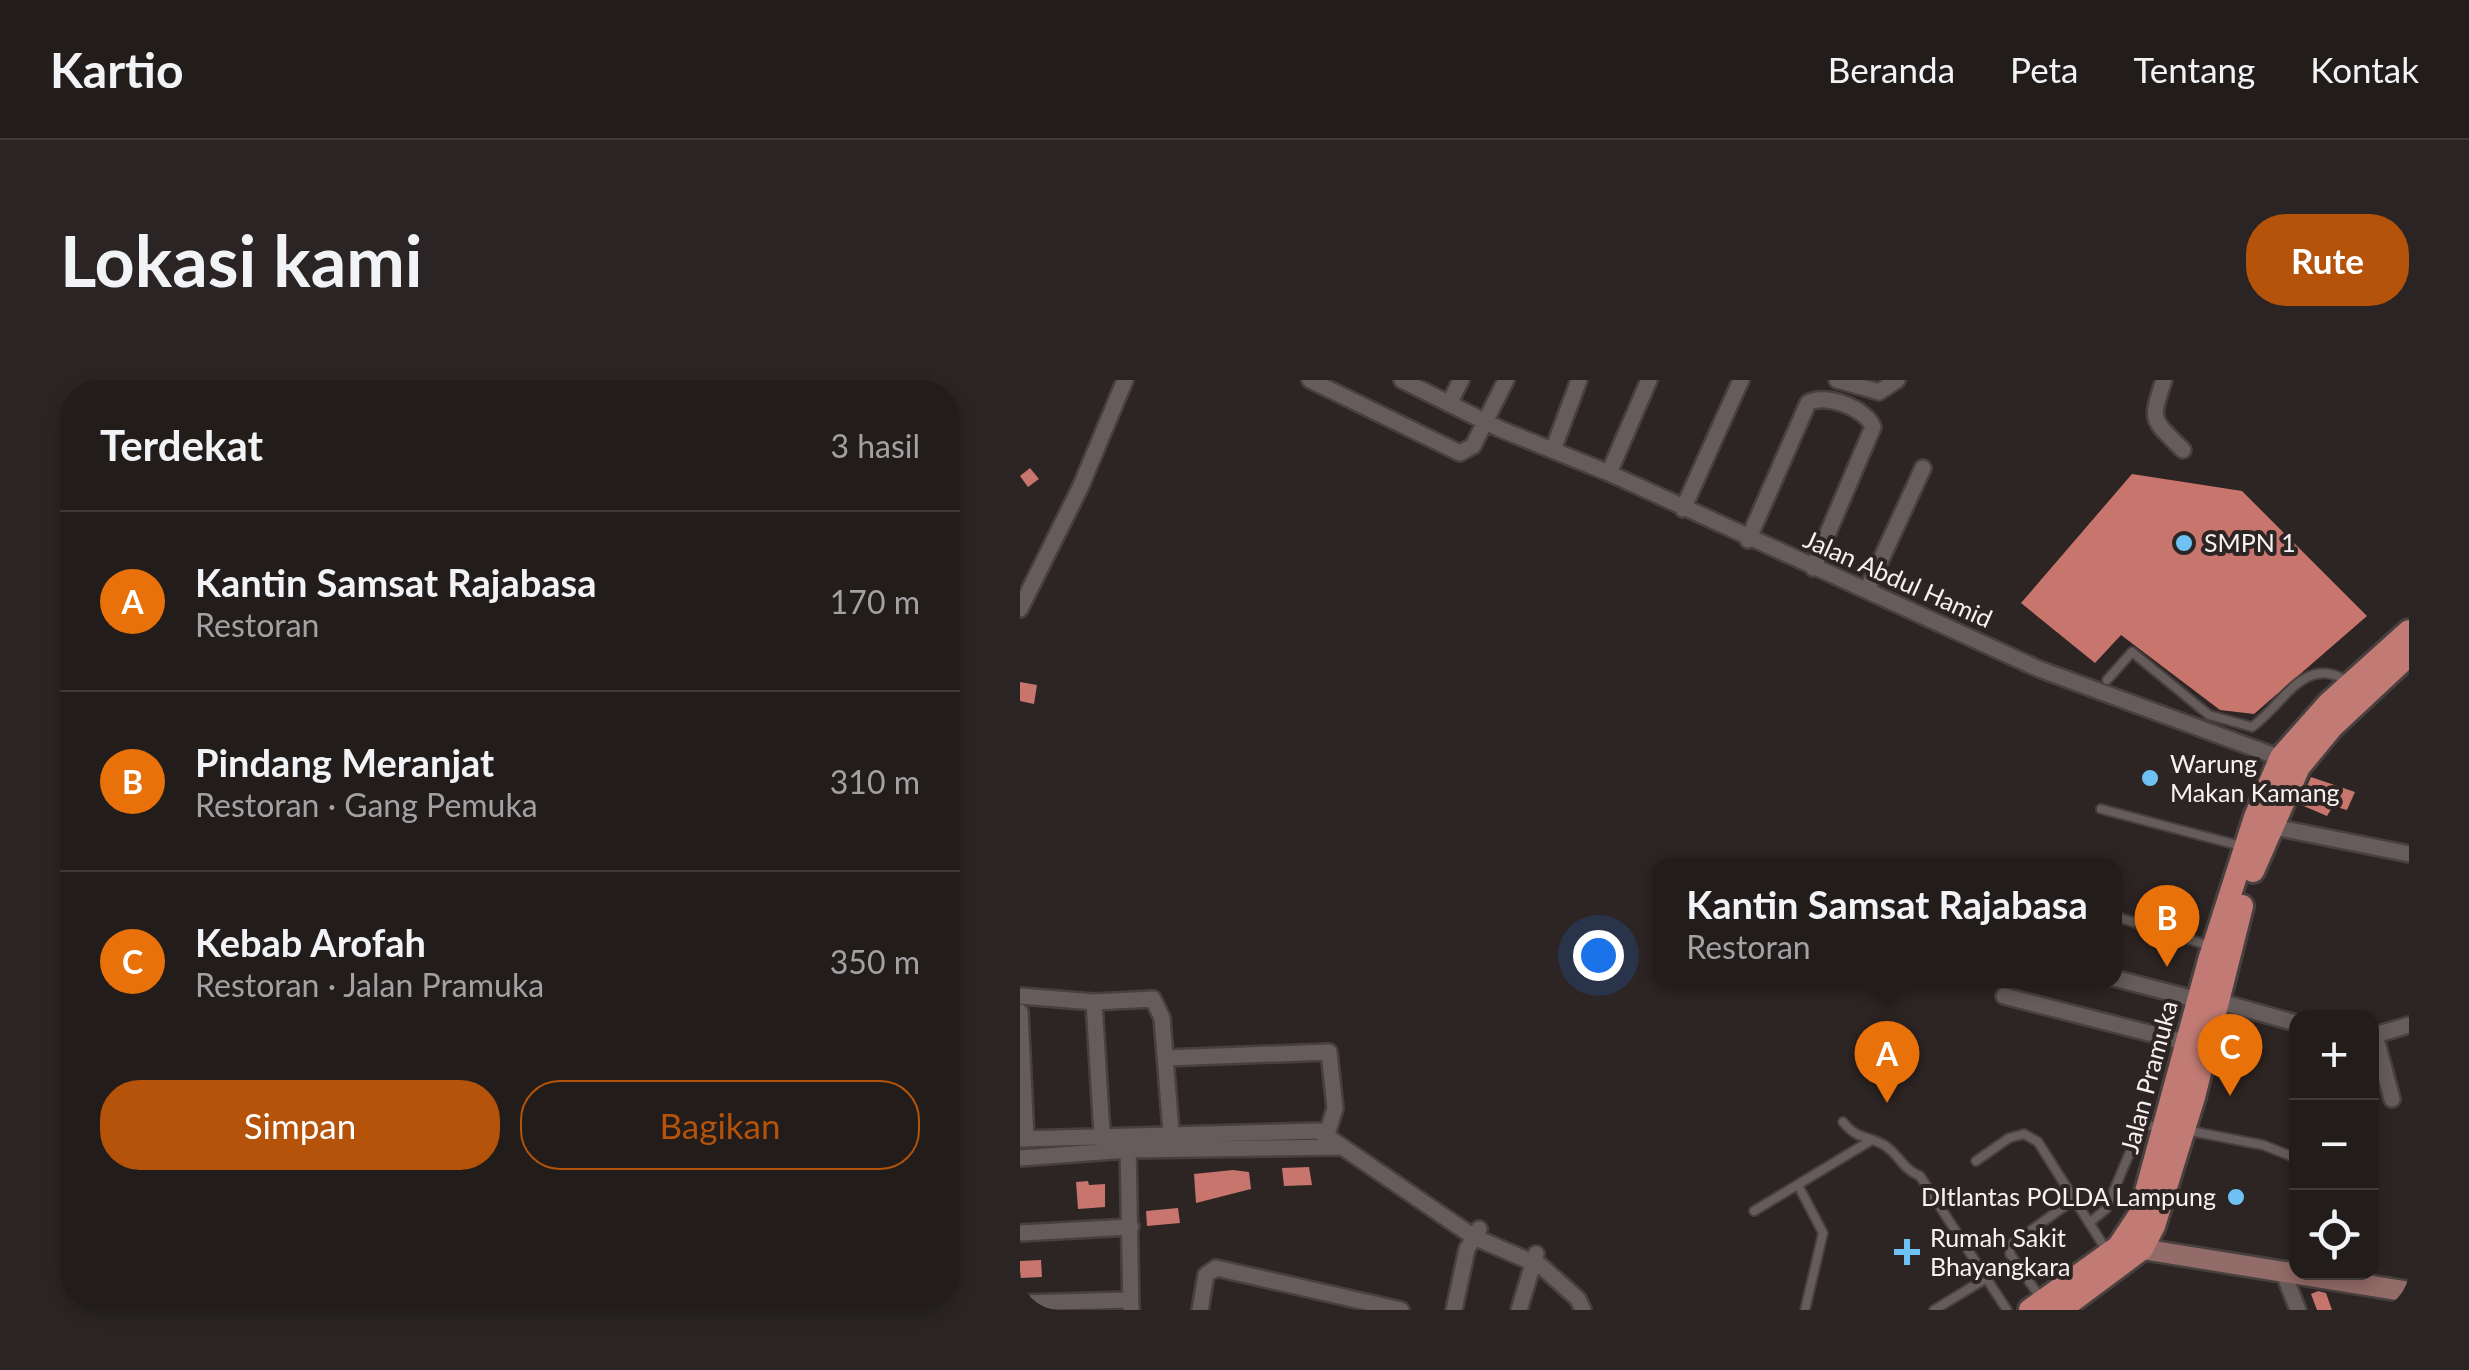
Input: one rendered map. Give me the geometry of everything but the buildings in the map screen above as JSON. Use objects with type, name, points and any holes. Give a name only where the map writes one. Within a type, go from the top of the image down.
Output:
[{"type":"main road","name":"Jalan Pramuka","points":[[2142,1249],[2154,1226],[2245,847],[2290,762],[2351,684],[2409,631]]},
{"type":"main road","name":"Jalan Pramuka","points":[[2216,955],[2269,826],[2290,762],[2409,655]]},
{"type":"main road","name":"Jalan Pramuka","points":[[2044,1307],[2131,1233],[2175,1129],[2188,1043],[2207,1000]]},
{"type":"main road","points":[[2044,1307],[2142,1249]]},
{"type":"street","points":[[1021,604],[1080,488],[1125,380]]},
{"type":"street","points":[[1310,380],[1460,453],[1473,446],[1482,421],[1506,380]]},
{"type":"street","name":"Jalan Abdul Hamid","points":[[1402,380],[1482,421],[1609,473],[1748,540],[2040,669],[2290,762]]},
{"type":"street","points":[[1449,404],[1461,380]]},
{"type":"street","points":[[1553,450],[1578,380]]},
{"type":"street","points":[[1609,473],[1649,380]]},
{"type":"street","points":[[1683,509],[1741,380]]},
{"type":"street","points":[[1838,380],[1879,392],[1898,380]]},
{"type":"street","points":[[2164,380],[2152,412],[2154,421],[2183,450]]},
{"type":"street","points":[[1748,540],[1808,403],[1824,398],[1858,411],[1873,427],[1813,568]]},
{"type":"street","points":[[1867,590],[1924,468]]},
{"type":"street","points":[[2269,826],[2409,854]]},
{"type":"street","points":[[2122,980],[2289,1021]]},
{"type":"street","points":[[1020,996],[1094,1002],[1153,999],[1160,1006],[1171,1132]]},
{"type":"street","points":[[2004,996],[2188,1043]]},
{"type":"street","points":[[1094,1002],[1102,1134]]},
{"type":"street","points":[[1020,1012],[1023,1139],[1102,1134],[1128,1142],[1325,1141]]},
{"type":"street","points":[[2379,1034],[2409,1026]]},
{"type":"street","points":[[1164,1058],[1329,1052],[1335,1108],[1325,1141]]},
{"type":"street","points":[[2379,1056],[2392,1099]]},
{"type":"street","points":[[1020,1158],[1171,1132],[1298,1128],[1342,1147],[1473,1231],[1534,1257],[1567,1277],[1592,1310]]},
{"type":"street","points":[[1020,1303],[1130,1305],[1128,1142]]},
{"type":"street","points":[[1020,1232],[1131,1227]]},
{"type":"street","points":[[1454,1310],[1473,1231]]},
{"type":"street","points":[[2142,1249],[2409,1292]]},
{"type":"street","points":[[1520,1310],[1534,1257]]},
{"type":"street","points":[[1534,1257],[1578,1299],[1583,1310]]},
{"type":"street","points":[[1200,1310],[1206,1276],[1216,1268],[1326,1303],[1400,1310]]},
{"type":"street","points":[[2284,1274],[2298,1310]]},
{"type":"lane","points":[[2107,680],[2132,652],[2209,715],[2248,727],[2256,725],[2310,672],[2331,671],[2351,684]]},
{"type":"lane","points":[[2101,809],[2245,847]]},
{"type":"lane","points":[[2122,919],[2216,955]]},
{"type":"lane","points":[[1842,1122],[1854,1135],[1888,1147],[1904,1170],[1920,1176],[2007,1310]]},
{"type":"lane","points":[[2090,1223],[2106,1209],[2141,1126],[2263,1144],[2289,1155]]},
{"type":"lane","points":[[1976,1160],[2009,1138],[2028,1136],[2038,1142],[2110,1254]]},
{"type":"lane","points":[[1754,1212],[1870,1141]]},
{"type":"lane","points":[[1799,1186],[1823,1234],[1805,1310]]},
{"type":"lane","points":[[2044,1307],[2010,1254],[2010,1245],[2074,1200]]},
{"type":"lane","points":[[1934,1310],[1985,1279]]},
{"type":"place","name":"SMPN 1","points":[[2184,543]]},
{"type":"place","name":"Warung Makan Kamang","points":[[2150,778]]},
{"type":"place","name":"Pindang Meranjat","points":[[2167,967]]},
{"type":"place","name":"Kebab Arofah","points":[[2230,1096]]},
{"type":"place","name":"Kantin Samsat Rajabasa","points":[[1887,1103]]},
{"type":"place","name":"DItlantas POLDA Lampung","points":[[2236,1197]]},
{"type":"place","name":"Rumah Sakit Bhayangkara","points":[[1907,1252]]}]
